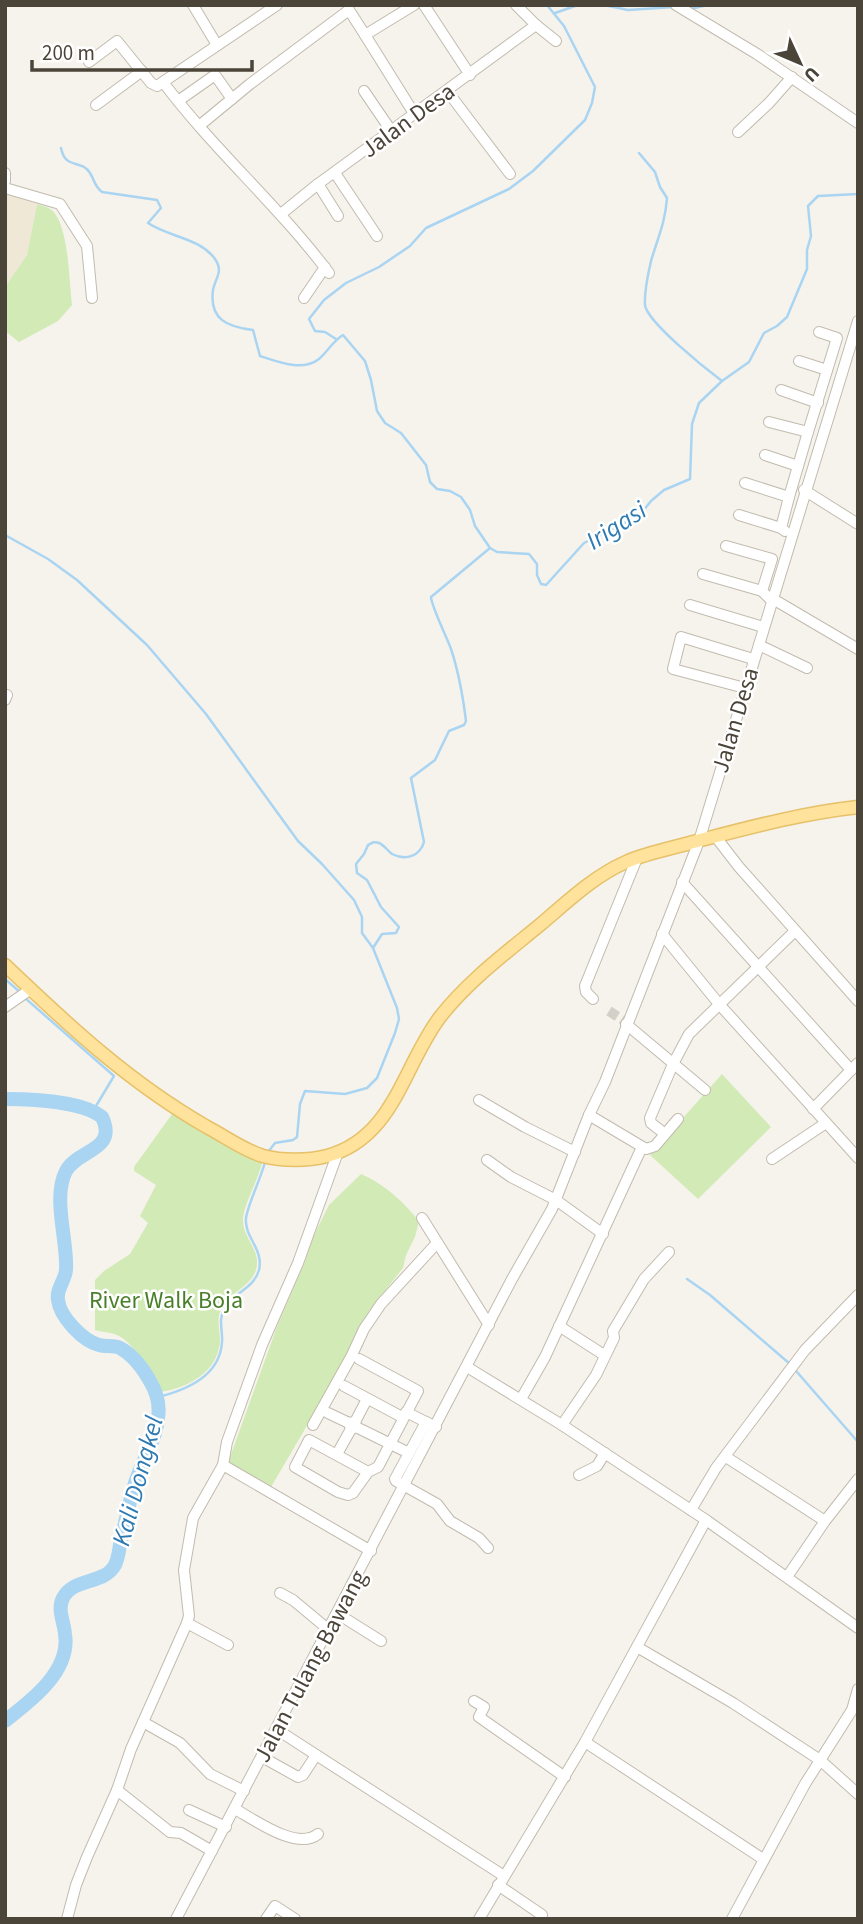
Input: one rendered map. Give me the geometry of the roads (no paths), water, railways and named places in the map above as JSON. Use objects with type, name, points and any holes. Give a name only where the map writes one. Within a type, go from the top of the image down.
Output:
[{"type":"main road","points":[[5,965],[24,993],[179,1111],[238,1146],[268,1157],[324,1157],[351,1147],[374,1129],[384,1117],[427,1037],[458,995],[582,890],[606,873],[637,858],[715,836],[798,815],[858,807]]},
{"type":"street","points":[[193,5],[218,45]]},
{"type":"street","points":[[89,62],[117,41],[154,86],[277,5]]},
{"type":"street","points":[[365,35],[414,5]]},
{"type":"street","points":[[424,5],[470,75]]},
{"type":"street","points":[[516,5],[556,41]]},
{"type":"street","points":[[679,6],[792,77],[858,123]]},
{"type":"street","points":[[199,126],[347,8],[415,115]]},
{"type":"street","name":"Jalan Desa","points":[[281,214],[536,25]]},
{"type":"street","points":[[96,105],[142,71]]},
{"type":"street","points":[[178,101],[215,75],[232,99]]},
{"type":"street","points":[[738,131],[769,103],[792,77]]},
{"type":"street","points":[[163,82],[222,153],[281,214],[327,270],[304,298]]},
{"type":"street","points":[[364,91],[392,132]]},
{"type":"street","points":[[448,92],[510,174]]},
{"type":"street","points":[[5,173],[5,181]]},
{"type":"street","points":[[335,173],[377,236]]},
{"type":"street","points":[[318,184],[338,216]]},
{"type":"street","points":[[5,188],[60,204],[87,246],[92,298]]},
{"type":"street","name":"Jalan Desa","points":[[589,1115],[605,1082],[699,841],[858,321]]},
{"type":"street","points":[[819,332],[837,338]]},
{"type":"street","points":[[781,528],[837,338],[840,335],[852,337]]},
{"type":"street","points":[[799,361],[827,370]]},
{"type":"street","points":[[781,390],[818,403]]},
{"type":"street","points":[[769,422],[808,432]]},
{"type":"street","points":[[765,455],[799,466]]},
{"type":"street","points":[[745,483],[789,497]]},
{"type":"street","points":[[804,491],[858,524]]},
{"type":"street","points":[[739,515],[781,528],[791,538]]},
{"type":"street","points":[[726,546],[772,559],[762,591]]},
{"type":"street","points":[[703,574],[762,591],[858,649]]},
{"type":"street","points":[[690,605],[763,627]]},
{"type":"street","points":[[745,688],[673,670],[681,637],[753,659]]},
{"type":"street","points":[[759,645],[807,668]]},
{"type":"street","points":[[715,836],[858,1001]]},
{"type":"street","points":[[593,999],[586,992],[585,986],[637,858]]},
{"type":"street","points":[[682,882],[758,968],[854,1066],[813,1109]]},
{"type":"street","points":[[666,1134],[649,1121],[689,1034],[795,931]]},
{"type":"street","points":[[662,934],[719,1004],[858,1158]]},
{"type":"street","points":[[5,1007],[24,993]]},
{"type":"street","points":[[626,1024],[705,1090]]},
{"type":"street","points":[[479,1100],[575,1152]]},
{"type":"street","points":[[589,1115],[642,1147],[651,1148],[678,1119]]},
{"type":"street","name":"Jalan Tulang Bawang","points":[[176,1919],[371,1551],[405,1484],[431,1424],[444,1412],[512,1279],[539,1235],[556,1200],[589,1115]]},
{"type":"street","points":[[772,1159],[826,1123]]},
{"type":"street","points":[[521,1399],[545,1357],[642,1147]]},
{"type":"street","points":[[67,1919],[76,1885],[187,1623],[189,1616],[184,1570],[193,1518],[223,1465],[228,1441],[262,1345],[298,1263],[338,1152]]},
{"type":"street","points":[[487,1160],[512,1177],[556,1200],[603,1234]]},
{"type":"street","points":[[422,1218],[489,1325]]},
{"type":"street","points":[[313,1424],[364,1329],[381,1304],[437,1242]]},
{"type":"street","points":[[562,1425],[596,1375],[614,1338],[613,1331],[644,1279],[669,1252]]},
{"type":"street","points":[[691,1510],[716,1468],[804,1350],[858,1295]]},
{"type":"street","points":[[561,1323],[601,1353]]},
{"type":"street","points":[[359,1359],[417,1388],[418,1393],[378,1466],[368,1472],[353,1493],[345,1495],[295,1467],[309,1440],[368,1472]]},
{"type":"street","points":[[467,1367],[562,1425],[706,1520],[858,1628]]},
{"type":"street","points":[[344,1386],[367,1399],[431,1424],[409,1453],[395,1479],[397,1483],[405,1484],[438,1504],[450,1521],[479,1538],[488,1548]]},
{"type":"street","points":[[337,1454],[367,1399]]},
{"type":"street","points":[[328,1413],[409,1453]]},
{"type":"street","points":[[579,1475],[597,1466],[605,1453]]},
{"type":"street","points":[[726,1457],[825,1521]]},
{"type":"street","points":[[223,1465],[371,1551]]},
{"type":"street","points":[[787,1577],[857,1479]]},
{"type":"street","points":[[479,1919],[585,1742],[706,1520]]},
{"type":"street","points":[[280,1593],[329,1630]]},
{"type":"street","points":[[338,1614],[381,1641]]},
{"type":"street","points":[[187,1623],[228,1645]]},
{"type":"street","points":[[636,1647],[733,1703],[820,1760],[858,1794]]},
{"type":"street","points":[[732,1919],[763,1859],[852,1710],[858,1689]]},
{"type":"street","points":[[474,1700],[484,1707],[479,1717],[565,1777]]},
{"type":"street","points":[[143,1723],[180,1743],[210,1774],[244,1791]]},
{"type":"street","points":[[276,1729],[501,1881],[542,1915]]},
{"type":"street","points":[[585,1742],[763,1859]]},
{"type":"street","points":[[262,1757],[298,1777],[303,1775],[316,1755]]},
{"type":"street","points":[[117,1790],[170,1832],[181,1833],[212,1851]]},
{"type":"street","points":[[235,1809],[289,1838],[301,1840],[313,1838],[318,1834]]},
{"type":"street","points":[[189,1810],[226,1827]]},
{"type":"street","points":[[266,1919],[277,1903],[295,1919]]},
{"type":"waterway","name":"Irigasi","points":[[336,339],[325,332],[315,331],[309,319],[324,300],[346,283],[379,267],[410,246],[426,228],[509,189],[533,171],[585,120],[595,87],[564,26],[547,5]]},
{"type":"waterway","name":"Irigasi","points":[[555,13],[578,5]]},
{"type":"waterway","name":"Irigasi","points":[[604,5],[628,10],[674,7]]},
{"type":"waterway","name":"Irigasi","points":[[690,9],[708,5]]},
{"type":"waterway","name":"Irigasi","points":[[61,148],[66,159],[87,169],[102,192],[157,200],[161,208],[148,223],[193,242],[209,252],[219,268],[213,290],[217,315],[228,324],[253,330],[260,356],[290,365],[305,365],[319,359],[343,335],[365,361],[377,411],[385,423],[401,433],[426,465],[430,482],[437,489],[450,491],[461,497],[470,510],[475,526],[490,548],[497,552],[529,554],[537,564],[537,575],[541,584],[546,585],[584,543],[639,516],[664,490],[690,479],[692,424],[699,403],[722,381],[749,362],[764,333],[787,317],[807,269],[807,250],[811,236],[808,206],[818,196],[858,194]]},
{"type":"waterway","name":"Irigasi","points":[[639,153],[655,172],[667,198],[663,223],[651,261],[645,305],[648,313],[666,333],[722,381]]},
{"type":"waterway","points":[[5,535],[48,559],[77,580],[147,645],[206,714],[298,841],[354,900],[362,917],[362,933],[373,948],[397,1008],[399,1019],[395,1033],[377,1078],[367,1088],[345,1094],[305,1091],[300,1104],[297,1137],[275,1143],[268,1152]]},
{"type":"waterway","points":[[373,948],[382,934],[396,933],[399,927],[381,907],[367,880],[357,873],[356,864],[368,845],[374,842],[402,857],[412,856],[419,851],[424,842],[411,778],[435,760],[449,731],[464,725],[466,721],[454,658],[431,597],[490,548]]},
{"type":"waterway","points":[[5,979],[21,993]]},
{"type":"waterway","points":[[25,998],[114,1076],[93,1111]]},
{"type":"waterway","name":"Kali Dongkel","points":[[5,1099],[69,1104],[102,1117],[106,1128],[105,1137],[101,1143],[72,1164],[62,1182],[60,1207],[66,1270],[58,1300],[68,1321],[86,1339],[99,1345],[120,1348],[134,1359],[153,1387],[159,1409],[155,1434],[135,1483],[115,1565],[104,1576],[74,1587],[63,1598],[61,1611],[65,1648],[56,1673],[37,1694],[5,1721]]},
{"type":"waterway","points":[[158,1397],[180,1390],[209,1372],[220,1354],[221,1318],[224,1310],[232,1299],[253,1282],[259,1270],[259,1256],[248,1231],[246,1218],[265,1162]]},
{"type":"waterway","points":[[687,1279],[710,1295],[790,1364],[858,1442]]},
{"type":"tunnel","points":[[609,1011],[626,1022]]},
{"type":"park label","name":"River Walk Boja","points":[[166,1300]]}]
